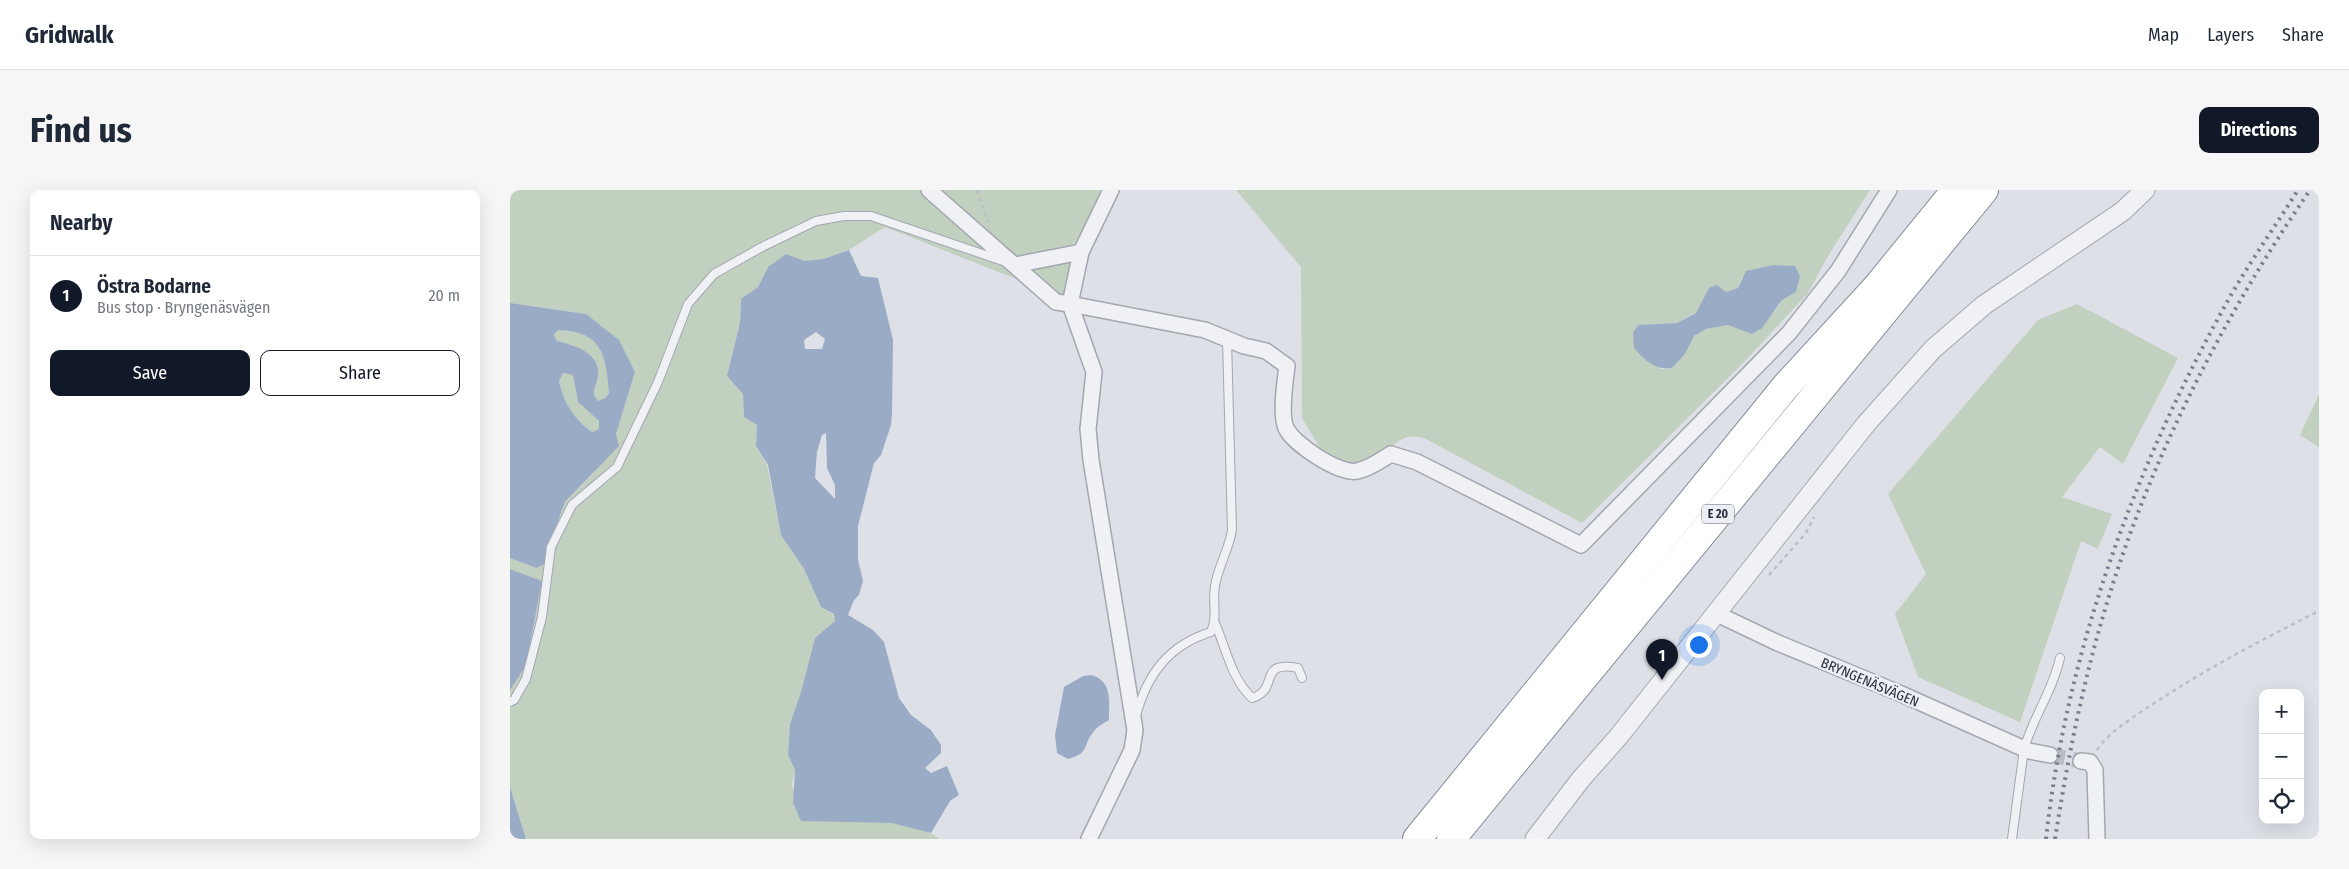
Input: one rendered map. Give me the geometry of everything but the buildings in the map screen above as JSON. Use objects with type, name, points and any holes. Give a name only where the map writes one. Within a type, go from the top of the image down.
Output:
[{"type":"highway","points":[[1876,288],[1890,255],[1922,212],[1935,190]]},
{"type":"highway","name":"E 20","points":[[1417,839],[1786,386],[1876,288],[1956,190]]},
{"type":"highway","name":"E 20","points":[[1451,839],[1984,190]]},
{"type":"street","points":[[929,190],[996,247],[1056,302],[1205,330],[1266,351],[1287,366],[1283,402],[1286,428],[1310,454],[1341,469],[1355,472],[1391,454],[1418,462],[1580,545],[1789,333],[1838,271],[1889,190]]},
{"type":"street","points":[[1089,839],[1132,750],[1134,726],[1091,460],[1088,429],[1094,372],[1070,304],[1081,252],[1111,190]]},
{"type":"street","points":[[2114,215],[2117,208],[2132,190]]},
{"type":"street","points":[[1535,839],[1580,779],[1619,736],[1866,424],[1933,349],[1984,306],[2114,215],[2123,211],[2146,190]]},
{"type":"street","points":[[1015,265],[1081,252]]},
{"type":"street","name":"BRYNGENÄSVÄGEN","points":[[1715,614],[2024,749],[2050,755]]},
{"type":"street","points":[[2085,761],[2095,770],[2097,839]]},
{"type":"lane","points":[[510,702],[514,700],[526,679],[542,617],[552,547],[572,504],[617,466],[658,382],[688,304],[714,274],[762,247],[816,221],[844,216],[871,216],[1015,265]]},
{"type":"lane","points":[[1227,339],[1232,530],[1230,544],[1214,586],[1215,623],[1232,669],[1242,689],[1252,698],[1261,695],[1268,687],[1269,675],[1275,668],[1285,666],[1298,668],[1302,678]]},
{"type":"lane","points":[[1134,726],[1145,690],[1157,668],[1185,642],[1211,632],[1215,623]]},
{"type":"lane","points":[[2012,839],[2024,749],[2028,736],[2048,696],[2060,658]]},
{"type":"path","points":[[977,190],[996,247]]},
{"type":"path","points":[[1764,580],[1806,533],[1816,514]]},
{"type":"path","points":[[2085,761],[2102,743],[2131,719],[2194,677],[2319,611]]},
{"type":"green space","points":[[510,190],[1105,190],[1097,210],[1073,245],[1064,298],[885,227],[849,250],[823,259],[768,267],[758,287],[741,300],[740,322],[727,376],[743,394],[744,417],[757,425],[756,446],[767,465],[781,535],[804,569],[821,607],[834,615],[835,621],[815,638],[801,692],[790,724],[788,755],[795,770],[792,785],[802,821],[873,821],[892,823],[926,831],[940,839],[526,839],[510,787],[510,690],[526,666],[542,581],[510,569],[510,558],[536,568],[545,564],[547,550],[565,502],[593,474],[616,434],[635,372],[586,314],[510,303]]},
{"type":"green space","points":[[1236,190],[1870,190],[1828,256],[1808,293],[1747,359],[1582,523],[1426,439],[1406,437],[1398,441],[1390,449],[1383,450],[1364,461],[1348,465],[1336,461],[1320,448],[1302,418],[1301,267]],"holes":[[[1742,277],[1796,292],[1782,300],[1774,312],[1738,327],[1728,325],[1706,329],[1694,336],[1685,354],[1672,368],[1660,369],[1638,326],[1677,323],[1697,312],[1709,288],[1726,292],[1738,288]]]},
{"type":"green space","points":[[2077,304],[2178,358],[2123,464],[2100,447],[2062,497],[2112,514],[2098,549],[2081,541],[2020,722],[1918,677],[1895,614],[1926,574],[1888,494],[2038,320]]},
{"type":"green space","points":[[558,330],[573,331],[584,335],[593,340],[599,348],[608,379],[609,393],[605,398],[598,401],[594,395],[598,375],[569,344],[557,341],[554,335]]},
{"type":"green space","points":[[563,373],[573,375],[578,402],[599,421],[599,429],[592,432],[570,410],[559,381]]},
{"type":"green space","points":[[2319,394],[2319,447],[2300,435]]},
{"type":"water","points":[[849,250],[861,276],[878,278],[893,340],[891,425],[881,455],[874,463],[858,526],[858,560],[863,581],[859,595],[854,600],[848,615],[873,630],[884,642],[899,698],[911,715],[931,730],[941,745],[941,753],[925,768],[931,773],[947,766],[959,795],[950,801],[931,833],[892,823],[801,821],[793,803],[795,770],[788,755],[790,724],[801,692],[815,638],[835,621],[834,614],[821,607],[804,569],[781,535],[768,465],[756,446],[757,425],[744,417],[743,394],[727,376],[740,322],[741,299],[758,287],[768,267],[786,254],[805,261],[823,259]],"holes":[[[816,332],[825,339],[822,349],[805,349],[804,340]],[[826,433],[827,468],[835,485],[835,499],[815,478],[817,452],[822,435]]]},
{"type":"water","points":[[1773,265],[1795,266],[1800,276],[1796,292],[1782,300],[1762,328],[1752,334],[1728,325],[1706,329],[1694,336],[1685,354],[1672,368],[1660,368],[1651,364],[1634,348],[1633,333],[1638,325],[1677,323],[1696,313],[1709,288],[1717,285],[1726,292],[1738,288],[1746,271]]},
{"type":"water","points":[[510,303],[586,314],[619,340],[635,372],[616,434],[619,446],[565,502],[547,550],[545,564],[536,568],[510,558]],"holes":[[[558,330],[573,331],[584,335],[593,340],[599,348],[608,379],[609,393],[605,398],[598,401],[594,395],[598,376],[598,368],[595,361],[585,351],[557,341],[554,335]],[[563,373],[573,375],[578,402],[599,421],[599,429],[592,432],[570,410],[559,381]]]},
{"type":"water","points":[[510,569],[542,581],[526,666],[510,690]]},
{"type":"water","points":[[1092,675],[1104,682],[1107,688],[1109,720],[1095,730],[1080,754],[1068,759],[1057,753],[1055,735],[1064,687],[1083,676]]},
{"type":"water","points":[[510,787],[526,839],[510,839]]},
{"type":"tunnel","points":[[2050,755],[2081,761]]},
{"type":"railway","points":[[2046,839],[2056,768],[2071,697],[2089,627],[2111,558],[2137,490],[2165,424],[2197,358],[2247,268],[2298,190]]},
{"type":"railway","points":[[2055,839],[2078,713],[2105,608],[2126,544],[2150,482],[2177,421],[2207,361],[2273,246],[2310,190]]},
{"type":"place","name":"Östra Bodarne","points":[[1662,680]]}]
